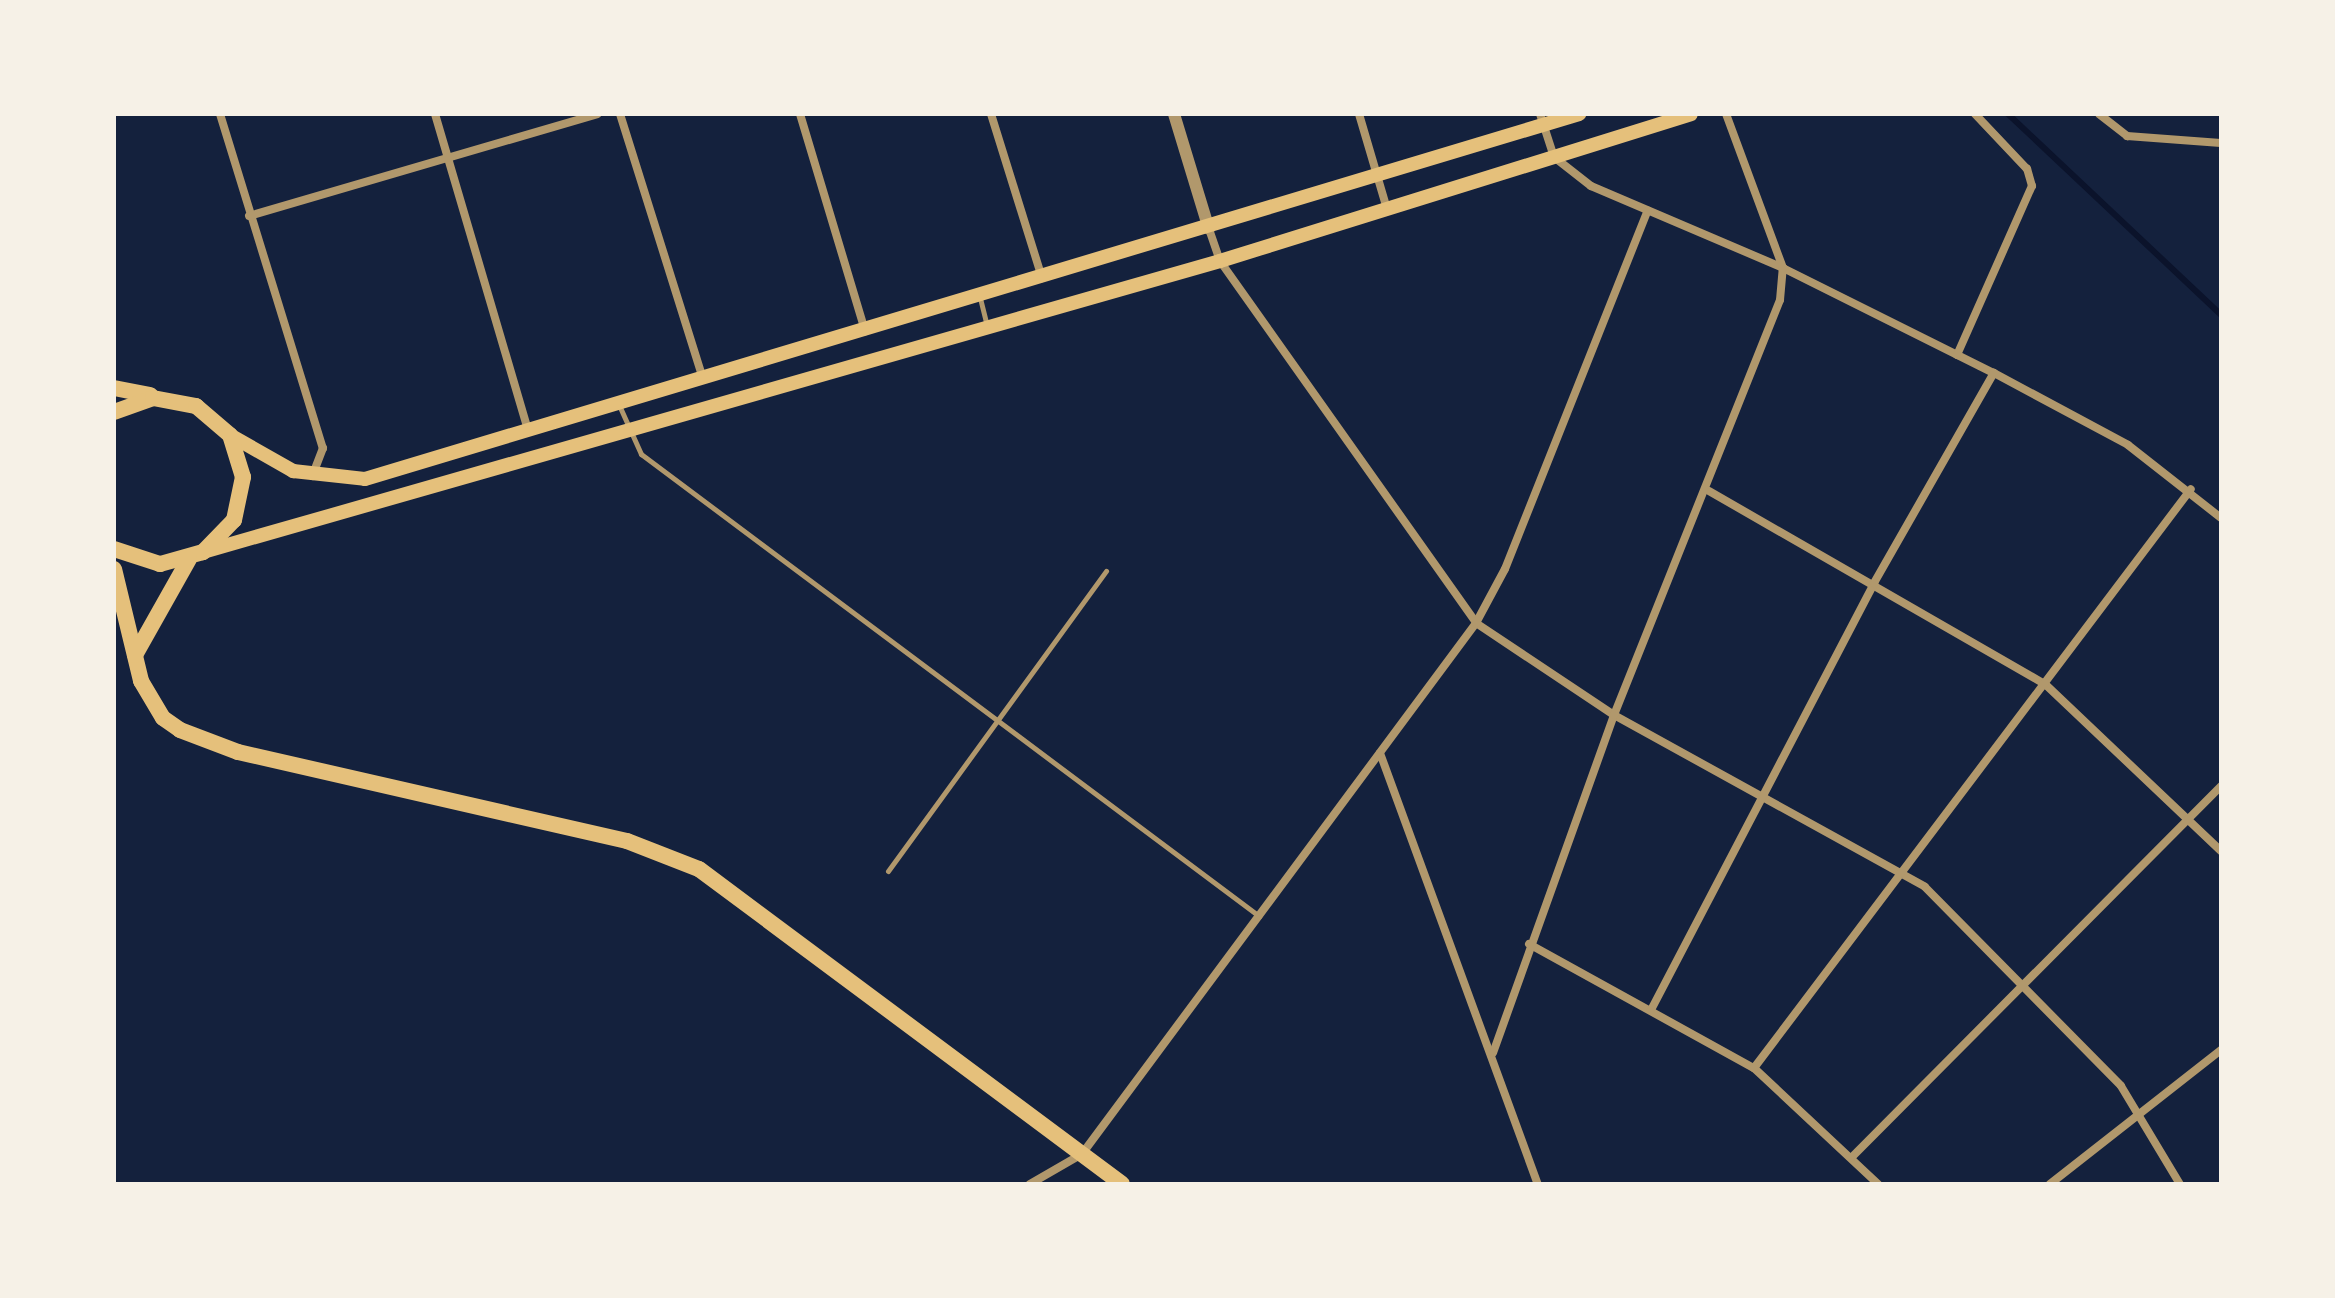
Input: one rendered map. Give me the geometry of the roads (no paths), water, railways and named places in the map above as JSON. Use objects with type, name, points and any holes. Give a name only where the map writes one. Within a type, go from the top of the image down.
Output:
[{"type":"main road","points":[[114,388],[168,398],[209,414],[230,435],[312,476],[365,479],[1209,229],[1542,120],[1579,114]]},
{"type":"main road","points":[[114,549],[145,563],[196,556],[1220,261],[1691,114]]},
{"type":"main road","points":[[114,412],[168,398]]},
{"type":"main road","points":[[135,657],[157,605],[196,556],[234,520],[243,492],[230,435]]},
{"type":"main road","points":[[114,569],[135,657],[163,718],[203,741],[627,841],[699,869],[1122,1184]]},
{"type":"street","points":[[220,114],[323,448],[312,476]]},
{"type":"street","points":[[435,114],[528,431]]},
{"type":"street","points":[[249,216],[597,114]]},
{"type":"street","points":[[620,114],[703,379]]},
{"type":"street","points":[[800,114],[865,331]]},
{"type":"street","points":[[991,114],[1042,279]]},
{"type":"street","points":[[1174,114],[1220,261],[1476,623],[1614,715],[1904,871],[2022,985],[2141,1114],[2180,1184]]},
{"type":"street","points":[[1359,114],[1387,209]]},
{"type":"street","points":[[1493,1053],[1529,944],[1614,715],[1709,491],[1780,300],[1783,268],[1726,114]]},
{"type":"street","points":[[1957,355],[2029,204],[2027,169],[1975,114]]},
{"type":"street","points":[[2099,114],[2127,136],[2221,143]]},
{"type":"street","points":[[1542,120],[1554,157],[1591,186],[1783,268],[1994,373],[2128,445],[2191,489],[2221,518]]},
{"type":"street","points":[[1030,1184],[1082,1154],[1476,623],[1505,569],[1648,210]]},
{"type":"street","points":[[1651,1010],[1761,794],[1874,583],[1994,373]]},
{"type":"street","points":[[1754,1068],[2191,489]]},
{"type":"street","points":[[1709,491],[1874,583],[2045,684],[2189,817],[2221,851]]},
{"type":"street","points":[[1380,753],[1493,1053],[1538,1184]]},
{"type":"street","points":[[1852,1157],[2221,786]]},
{"type":"street","points":[[1529,944],[1754,1068],[1878,1184]]},
{"type":"street","points":[[2050,1184],[2221,1050]]},
{"type":"lane","points":[[980,297],[988,328]]},
{"type":"lane","points":[[619,404],[626,432],[641,454],[1259,916]]},
{"type":"lane","points":[[888,871],[1106,571]]},
{"type":"waterway","points":[[2008,114],[2221,315]]}]
